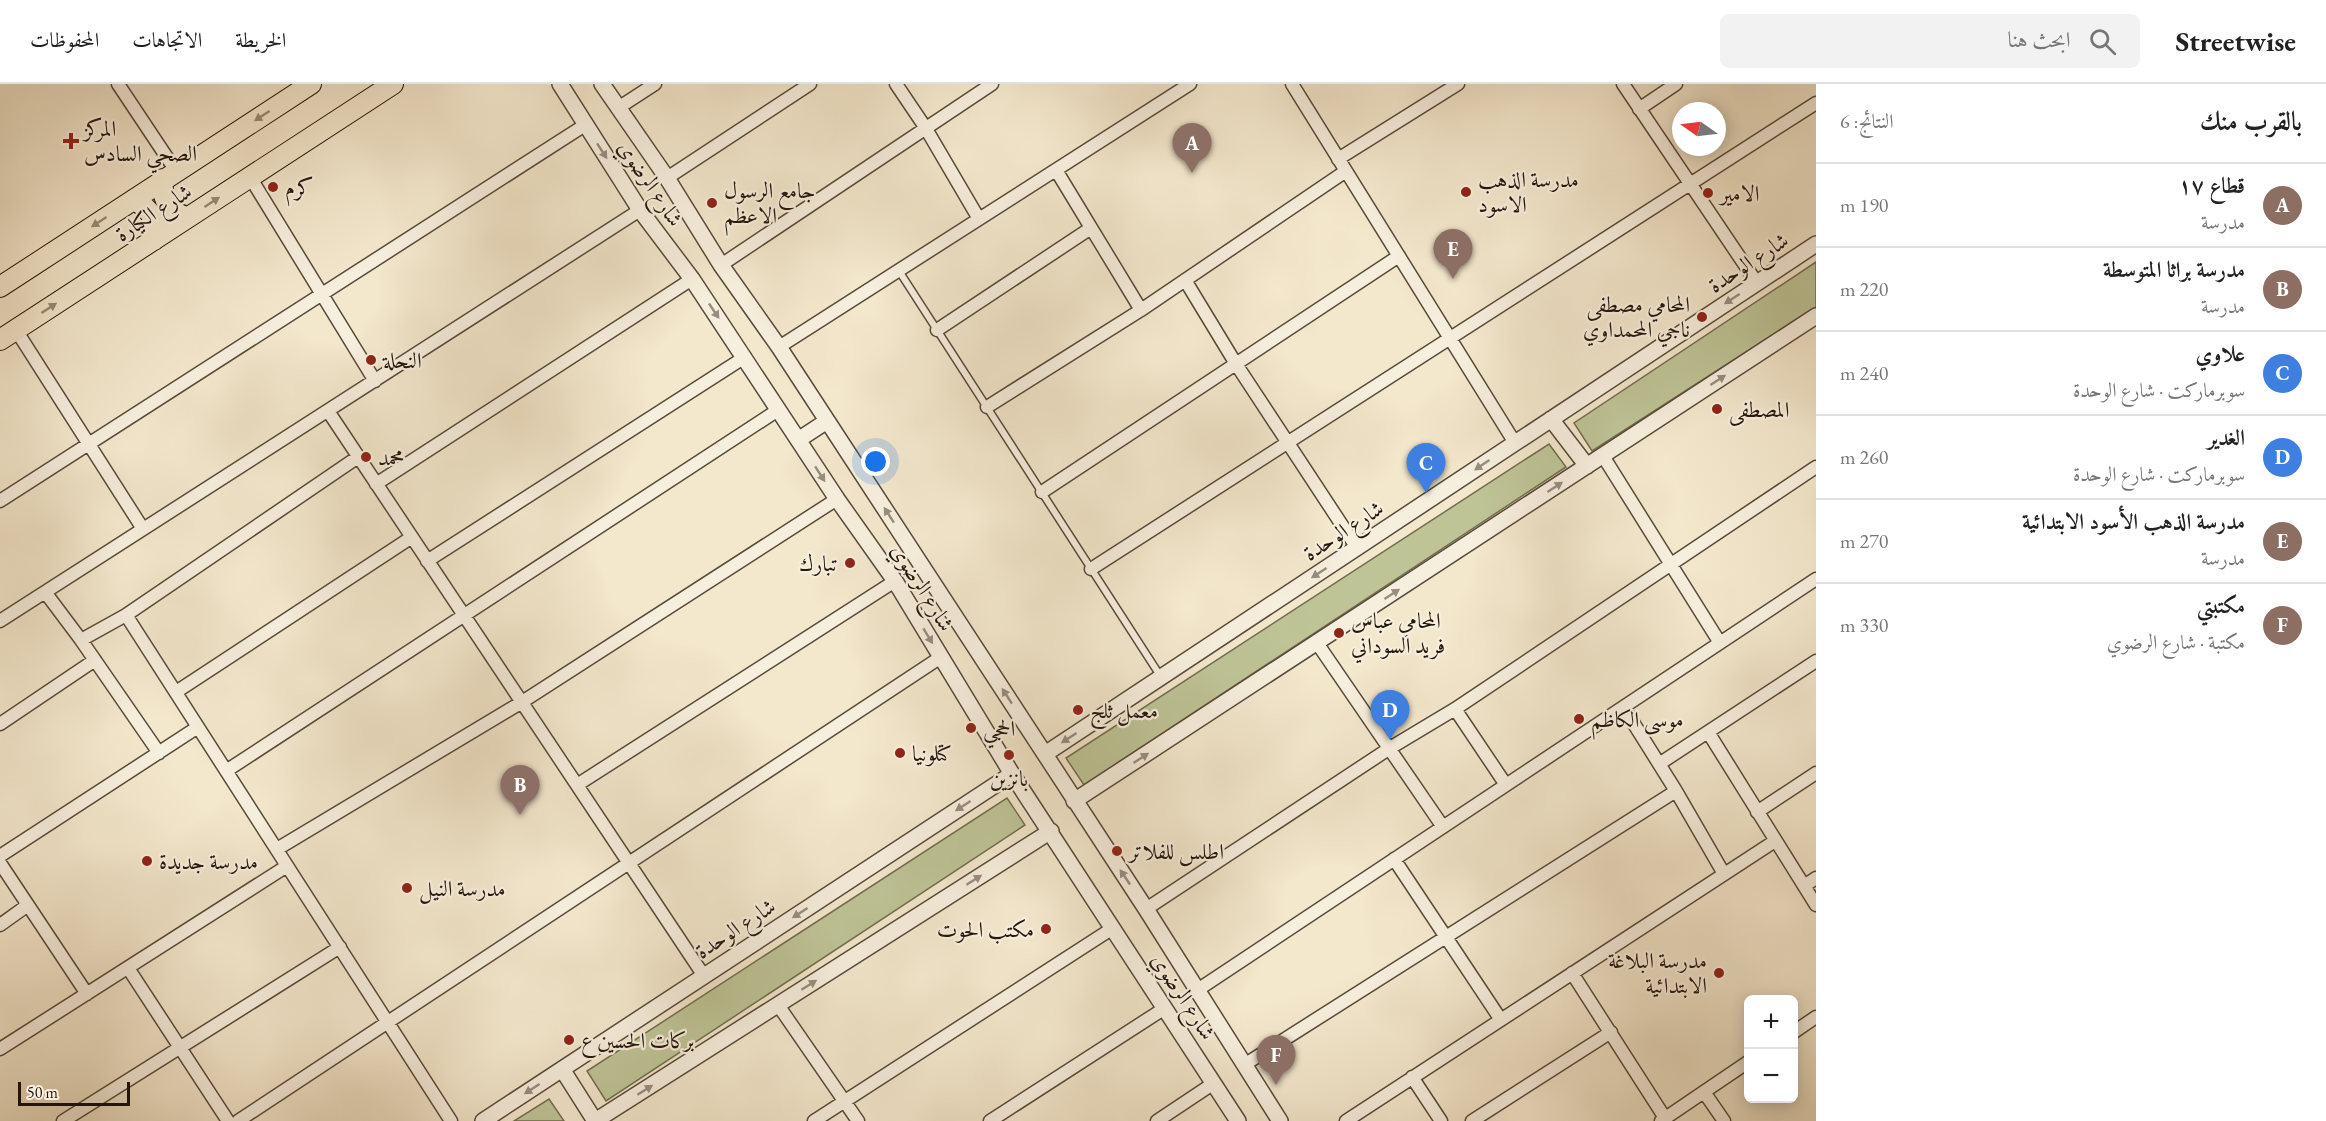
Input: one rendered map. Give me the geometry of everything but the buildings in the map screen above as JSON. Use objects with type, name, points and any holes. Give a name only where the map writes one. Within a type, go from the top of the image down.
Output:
[{"type":"main road","name":"شارع الكيارة","points":[[0,287],[311,84]]},
{"type":"main road","name":"شارع الكيارة","points":[[8,335],[393,84]]},
{"type":"main road","points":[[169,175],[163,192],[167,204],[176,213],[188,217]]},
{"type":"main road","points":[[133,200],[150,212],[155,225],[154,240]]},
{"type":"street","points":[[118,84],[169,175]]},
{"type":"street","name":"شارع الرضوي","points":[[560,84],[640,210],[692,279],[837,499],[895,580],[1012,774],[1238,1121]]},
{"type":"street","name":"شارع الرضوي","points":[[602,84],[667,177],[721,266],[779,347],[827,420],[1146,909],[1280,1121]]},
{"type":"street","points":[[618,108],[655,84]]},
{"type":"street","points":[[667,177],[810,84]]},
{"type":"street","points":[[896,84],[925,127],[979,219]]},
{"type":"street","points":[[721,266],[992,84]]},
{"type":"street","points":[[779,347],[1190,84]]},
{"type":"street","points":[[1292,84],[1515,443]]},
{"type":"street","points":[[1338,159],[1458,84]]},
{"type":"street","points":[[1623,84],[1757,283]]},
{"type":"street","points":[[1639,109],[1676,84]]},
{"type":"street","points":[[1091,569],[1816,103]]},
{"type":"street","points":[[0,501],[585,125]]},
{"type":"street","points":[[1056,170],[1141,310]]},
{"type":"street","points":[[987,407],[1141,310],[1346,171]]},
{"type":"street","points":[[250,177],[375,381]]},
{"type":"street","points":[[0,621],[640,210]]},
{"type":"street","points":[[937,330],[1090,228]]},
{"type":"street","name":"شارع الوحدة","points":[[1045,754],[1816,244]]},
{"type":"street","points":[[1041,492],[1399,256]]},
{"type":"street","points":[[376,484],[692,279]]},
{"type":"street","points":[[1185,280],[1236,364],[1357,548]]},
{"type":"street","points":[[1074,801],[1816,316]]},
{"type":"street","points":[[8,335],[88,443],[143,529]]},
{"type":"street","points":[[427,561],[745,357]]},
{"type":"street","points":[[226,771],[778,410]]},
{"type":"street","points":[[328,411],[704,976]]},
{"type":"street","points":[[1551,419],[1587,466]]},
{"type":"street","points":[[798,440],[827,420]]},
{"type":"street","points":[[1603,456],[1720,643]]},
{"type":"street","points":[[81,640],[126,615],[358,457]]},
{"type":"street","points":[[1146,909],[1390,748],[1455,709],[1816,467]]},
{"type":"street","points":[[277,849],[522,702],[837,499]]},
{"type":"street","points":[[176,692],[412,537]]},
{"type":"street","points":[[1196,991],[1816,579]]},
{"type":"street","points":[[577,785],[895,580]]},
{"type":"street","points":[[45,592],[159,753]]},
{"type":"street","points":[[126,615],[451,1121]]},
{"type":"street","points":[[1317,643],[1443,827]]},
{"type":"street","points":[[238,1121],[941,657]]},
{"type":"street","points":[[0,724],[95,660]]},
{"type":"street","points":[[1659,764],[1816,661]]},
{"type":"street","points":[[1624,708],[1724,874]]},
{"type":"street","points":[[1455,709],[1506,785]]},
{"type":"street","points":[[0,856],[198,727]]},
{"type":"street","points":[[1708,732],[1816,905]]},
{"type":"street","points":[[1757,812],[1816,772]]},
{"type":"street","name":"شارع الوحدة","points":[[483,1121],[1012,774]]},
{"type":"street","points":[[1244,1065],[1676,791]]},
{"type":"street","points":[[562,1069],[595,1121],[1051,831]]},
{"type":"street","points":[[1346,1121],[1775,841]]},
{"type":"street","points":[[1394,859],[1501,1020]]},
{"type":"street","points":[[0,863],[87,994]]},
{"type":"street","points":[[0,1049],[287,866]]},
{"type":"street","points":[[1804,886],[1816,878]]},
{"type":"street","points":[[0,925],[28,905]]},
{"type":"street","points":[[814,1121],[1113,928]]},
{"type":"street","points":[[63,1121],[340,947]]},
{"type":"street","points":[[128,968],[228,1121]]},
{"type":"street","points":[[1572,973],[1611,1032],[1663,1120],[1744,1065]]},
{"type":"street","points":[[778,1005],[858,1121]]},
{"type":"street","points":[[990,1121],[1165,1008]]},
{"type":"street","points":[[1798,1029],[1816,1017]]},
{"type":"street","points":[[1472,1121],[1611,1032]]},
{"type":"street","points":[[1412,1077],[1441,1121]]},
{"type":"street","points":[[1156,1121],[1214,1083]]},
{"type":"street","points":[[1704,1092],[1724,1121]]},
{"type":"lane","points":[[899,271],[1161,677]]},
{"type":"green space","points":[[1816,262],[1816,307],[1592,451],[1574,423]]},
{"type":"green space","points":[[1549,444],[1566,467],[1084,785],[1066,758]]},
{"type":"green space","points":[[1007,798],[1025,825],[606,1101],[587,1071]]},
{"type":"green space","points":[[549,1099],[564,1121],[514,1121]]},
{"type":"place","name":"المركز الصحي السادس","points":[[71,141]]},
{"type":"place","name":"قطاع ١٧","points":[[1192,173]]},
{"type":"place","name":"كرم","points":[[273,187]]},
{"type":"place","name":"مدرسة الذهب الاسود","points":[[1466,192]]},
{"type":"place","name":"الامير","points":[[1708,193]]},
{"type":"place","name":"جامع الرسول الاعظم","points":[[712,203]]},
{"type":"place","name":"مدرسة الذهب الأسود الابتدائية","points":[[1453,279]]},
{"type":"place","name":"المحامي مصطفى ناجي المحمداوي","points":[[1702,317]]},
{"type":"place","name":"النحلة","points":[[371,360]]},
{"type":"place","name":"المصطفى","points":[[1717,409]]},
{"type":"place","name":"محمد","points":[[366,457]]},
{"type":"place","name":"علاوي","points":[[1426,493]]},
{"type":"place","name":"تبارك","points":[[850,563]]},
{"type":"place","name":"المحامي عباس فريد السوداني","points":[[1339,633]]},
{"type":"place","name":"معمل ثلج","points":[[1078,710]]},
{"type":"place","name":"موسى الكاظم","points":[[1579,719]]},
{"type":"place","name":"الحجي","points":[[971,728]]},
{"type":"place","name":"الغدير","points":[[1390,740]]},
{"type":"place","name":"كتلونيا","points":[[900,753]]},
{"type":"place","name":"بانزين","points":[[1009,755]]},
{"type":"place","name":"مدرسة براثا المتوسطة","points":[[520,815]]},
{"type":"place","name":"اطلس للفلاتر","points":[[1117,851]]},
{"type":"place","name":"مدرسة جديدة","points":[[147,861]]},
{"type":"place","name":"مدرسة النيل","points":[[407,888]]},
{"type":"place","name":"مكتب الحوت","points":[[1046,929]]},
{"type":"place","name":"مدرسة البلاغة الابتدائية","points":[[1719,973]]},
{"type":"place","name":"بركات الحسين ع","points":[[569,1040]]},
{"type":"place","name":"مكتبتي","points":[[1276,1085]]}]
